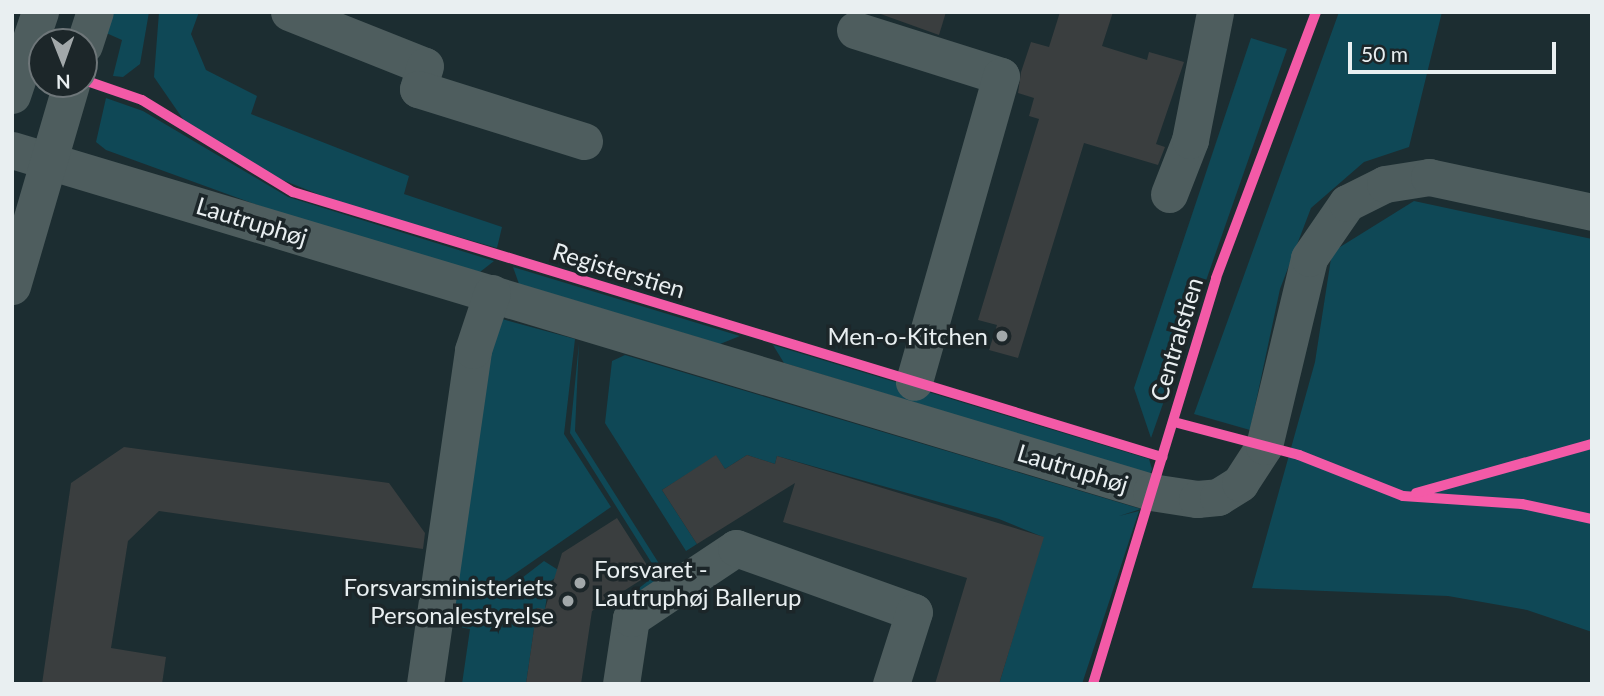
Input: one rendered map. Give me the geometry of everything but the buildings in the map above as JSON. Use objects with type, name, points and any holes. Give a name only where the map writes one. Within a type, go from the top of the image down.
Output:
[{"type":"street","points":[[12,95],[40,12]]},
{"type":"street","points":[[289,12],[425,66],[418,89],[584,141]]},
{"type":"street","points":[[1169,194],[1190,140],[1214,12]]},
{"type":"street","points":[[855,30],[1001,76],[914,382]]},
{"type":"street","points":[[12,286],[67,98]]},
{"type":"street","name":"Lautruphøj","points":[[12,150],[1151,492],[1218,497],[1240,483],[1264,446],[1309,258],[1347,203],[1385,184],[1429,177],[1592,212]]},
{"type":"street","points":[[425,684],[473,350],[492,293]]},
{"type":"street","points":[[621,684],[631,618],[736,548],[914,612],[891,684]]},
{"type":"shaded area","points":[[12,12],[1592,12],[1592,684],[12,684]]},
{"type":"shaded area","points":[[111,12],[149,12],[140,64],[123,77],[113,76],[122,40],[104,32]]},
{"type":"shaded area","points":[[159,12],[199,12],[191,34],[206,70],[257,96],[251,114],[409,176],[404,194],[502,227],[497,248],[340,203],[260,171],[185,122],[154,77]]},
{"type":"shaded area","points":[[1339,12],[1442,12],[1409,147],[1364,162],[1311,208],[1280,289],[1250,430],[1194,414]]},
{"type":"shaded area","points":[[1251,38],[1287,49],[1151,438],[1134,388]]},
{"type":"shaded area","points":[[106,98],[143,111],[288,197],[494,261],[480,272],[307,223],[106,150],[96,142]]},
{"type":"shaded area","points":[[1414,201],[1592,239],[1592,632],[1527,610],[1448,596],[1252,588],[1315,362],[1332,252]]},
{"type":"shaded area","points":[[513,267],[740,336],[720,344],[519,284]]},
{"type":"shaded area","points":[[502,319],[575,339],[564,434],[611,507],[497,586],[456,580],[494,327]]},
{"type":"shaded area","points":[[579,343],[575,431],[665,573],[643,594],[638,589],[658,573],[570,433]]},
{"type":"shaded area","points":[[773,345],[1149,459],[1152,469],[1150,474],[784,363]]},
{"type":"shaded area","points":[[625,355],[1141,509],[1119,516],[1139,511],[1082,684],[999,684],[1043,537],[999,519],[777,456],[775,464],[747,455],[725,469],[716,456],[662,490],[697,544],[686,551],[605,423],[612,361]]},
{"type":"shaded area","points":[[544,561],[563,573],[549,582],[545,609],[537,609],[526,684],[462,684],[470,629],[449,625],[455,588],[500,595]]},
{"type":"cycle path","name":"Centralstien","points":[[1093,684],[1216,278],[1316,12]]},
{"type":"cycle path","name":"Registerstien","points":[[98,85],[142,100],[293,192],[1162,457]]},
{"type":"cycle path","points":[[1174,422],[1299,455],[1403,496],[1522,504],[1592,519]]},
{"type":"cycle path","points":[[1416,493],[1592,444]]},
{"type":"place","name":"Men-o-Kitchen","points":[[1002,336]]},
{"type":"place","name":"Forsvaret - Lautruphøj Ballerup","points":[[580,583]]},
{"type":"place","name":"Forsvarsministeriets Personalestyrelse","points":[[568,601]]}]
